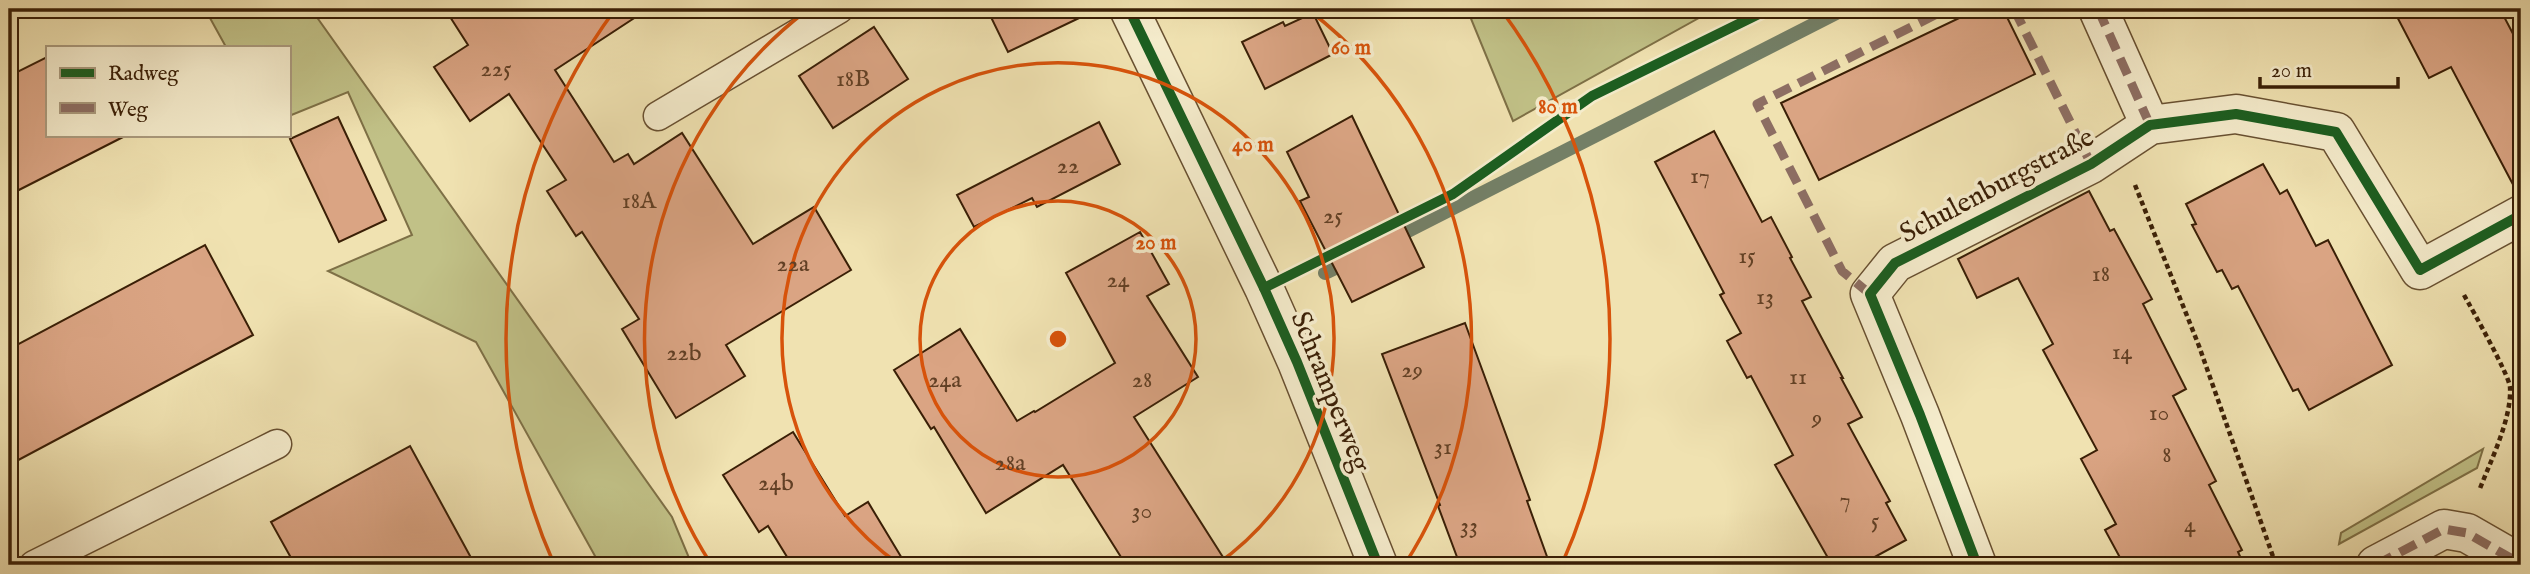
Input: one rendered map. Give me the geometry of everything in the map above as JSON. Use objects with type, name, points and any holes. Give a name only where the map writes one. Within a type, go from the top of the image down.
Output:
[{"type":"street","name":"Schramperweg","points":[[1129,9],[1270,300],[1378,565]]},
{"type":"street","points":[[2098,9],[2134,134],[2236,114],[2336,132],[2420,270],[2521,215]]},
{"type":"street","name":"Schulenburgstraße","points":[[1977,565],[1870,294],[1895,263],[2091,164],[2134,134]]},
{"type":"street","points":[[2376,565],[2444,529],[2461,531],[2521,564]]},
{"type":"lane","points":[[658,116],[839,9]]},
{"type":"lane","points":[[34,565],[277,444]]},
{"type":"path","points":[[2134,134],[2199,346],[2276,565]]},
{"type":"path","points":[[2445,257],[2510,385],[2500,437],[2461,531]]},
{"type":"green space","points":[[205,9],[311,9],[672,517],[692,565],[600,565],[476,342],[328,271],[412,235],[348,92],[290,116],[290,46],[225,46]]},
{"type":"green space","points":[[1467,9],[1715,9],[1513,121]]},
{"type":"green space","points":[[2483,449],[2477,468],[2339,544],[2341,533]]},
{"type":"building","points":[[445,9],[648,9],[555,70],[614,162],[628,154],[634,164],[682,133],[753,244],[814,207],[851,270],[726,345],[745,376],[676,418],[622,329],[639,319],[582,232],[576,236],[547,191],[566,180],[509,94],[470,121],[434,67],[468,45]]},
{"type":"building","points":[[987,9],[1098,9],[1008,52]]},
{"type":"building","points":[[1978,9],[2003,9],[2035,74],[1819,180],[1781,103]]},
{"type":"building","points":[[2393,9],[2500,9],[2521,49],[2521,193],[2518,194],[2451,67],[2429,78]]},
{"type":"building","points":[[1313,13],[1333,54],[1265,89],[1242,42],[1283,22],[1285,26]]},
{"type":"building","points":[[874,27],[908,79],[833,128],[799,76]]},
{"type":"building","points":[[46,58],[46,136],[125,136],[9,195],[9,76]]},
{"type":"building","points":[[1352,116],[1424,267],[1352,302],[1300,201],[1309,197],[1287,152]]},
{"type":"building","points":[[338,117],[386,220],[339,242],[290,139]]},
{"type":"building","points":[[1099,122],[1120,164],[1037,207],[1032,198],[974,227],[957,195]]},
{"type":"building","points":[[1714,131],[1762,222],[1771,217],[1811,297],[1802,301],[1862,417],[1848,424],[1890,501],[1886,503],[1906,540],[1860,565],[1832,565],[1775,465],[1793,455],[1751,376],[1747,378],[1727,341],[1741,333],[1720,295],[1724,293],[1655,162]]},
{"type":"building","points":[[2263,164],[2280,194],[2287,190],[2316,246],[2328,240],[2392,365],[2309,410],[2298,389],[2293,391],[2238,286],[2232,289],[2222,270],[2217,272],[2192,225],[2196,224],[2186,204]]},
{"type":"building","points":[[2089,191],[2110,231],[2114,229],[2152,299],[2143,304],[2186,389],[2173,396],[2216,481],[2209,485],[2242,550],[2238,552],[2244,565],[2124,565],[2105,530],[2116,524],[2081,459],[2097,450],[2043,350],[2053,344],[2018,278],[1977,298],[1958,259]]},
{"type":"building","points":[[1140,232],[1169,284],[1147,296],[1198,377],[1134,417],[1228,565],[1126,565],[1063,465],[986,513],[934,427],[931,429],[894,370],[960,329],[1017,421],[1035,412],[1115,363],[1066,273]]},
{"type":"building","points":[[205,245],[253,335],[9,465],[9,349]]},
{"type":"building","points":[[1465,323],[1530,500],[1527,501],[1550,565],[1460,565],[1382,354]]},
{"type":"building","points":[[793,432],[845,516],[868,502],[906,565],[792,565],[768,526],[759,532],[723,475]]},
{"type":"building","points":[[410,446],[475,565],[295,565],[271,522]]},
{"type":"waterway","points":[[1390,240],[1844,9]]},
{"type":"waterway","points":[[1325,273],[1350,261]]},
{"type":"marked path","points":[[1870,294],[1842,271],[1757,104],[1947,9]]},
{"type":"marked path","points":[[2014,9],[2091,164]]},
{"type":"marked path","points":[[2098,9],[2150,125]]},
{"type":"marked path","points":[[2376,565],[2444,529],[2467,533],[2521,564]]},
{"type":"cycle path","points":[[1129,9],[1264,288],[1297,362],[1378,565]]},
{"type":"cycle path","points":[[1264,288],[1453,194],[1592,96],[1769,9]]},
{"type":"cycle path","points":[[1977,565],[1870,294],[1895,263],[2091,164],[2150,125],[2236,114],[2336,132],[2420,270],[2521,215]]}]
